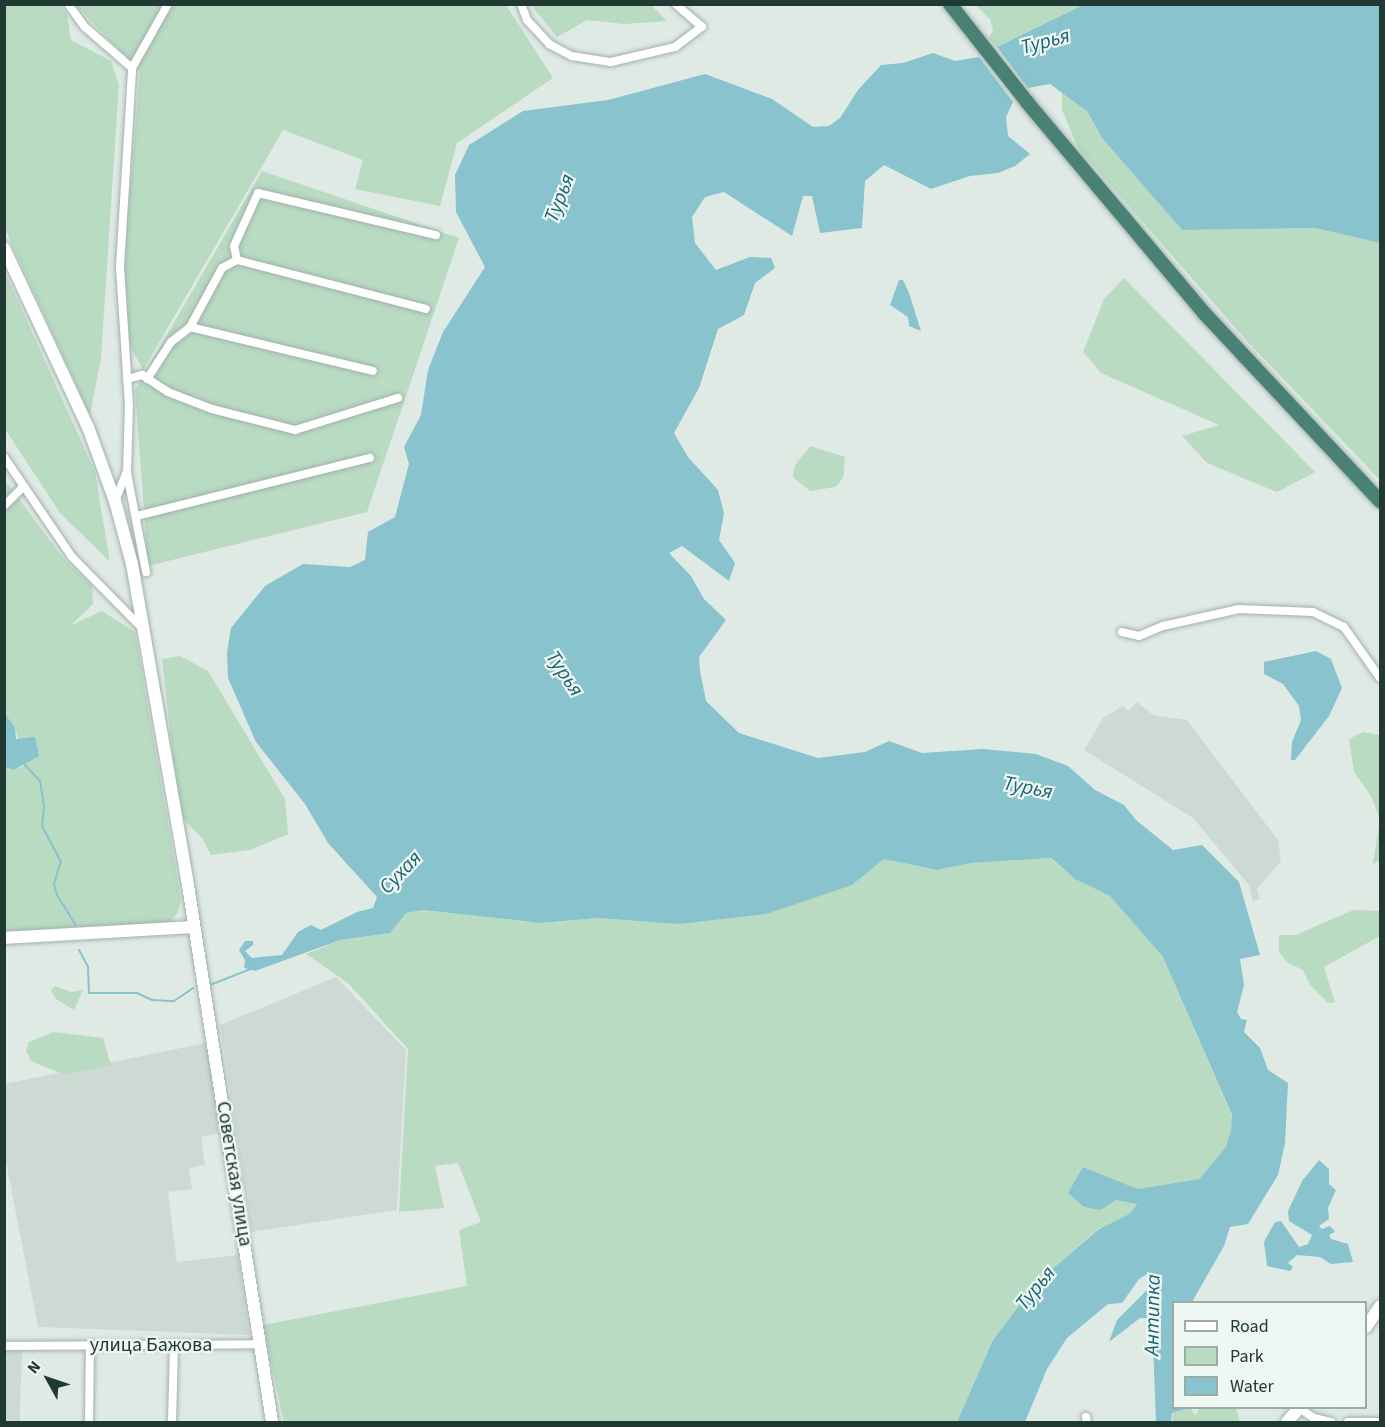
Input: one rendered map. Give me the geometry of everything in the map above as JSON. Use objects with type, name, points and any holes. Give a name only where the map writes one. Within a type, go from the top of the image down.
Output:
[{"type":"highway","points":[[950,4],[1027,102],[1235,349],[1380,501]]},
{"type":"main road","name":"Советская улица","points":[[4,248],[88,427],[115,501],[145,631],[272,1422]]},
{"type":"main road","points":[[4,938],[192,927]]},
{"type":"main road","points":[[1367,1324],[1380,1306]]},
{"type":"main road","points":[[1367,1331],[1380,1321]]},
{"type":"main road","points":[[1287,1422],[1298,1409]]},
{"type":"street","points":[[68,4],[85,27],[132,68]]},
{"type":"street","points":[[146,572],[127,472],[127,380],[120,267],[132,68],[168,4]]},
{"type":"street","points":[[520,4],[527,20],[549,44],[572,56],[611,62],[675,47],[702,27],[686,9],[676,4]]},
{"type":"street","points":[[237,260],[234,246],[258,192],[436,235]]},
{"type":"street","points":[[147,379],[171,342],[189,327],[222,268],[237,260],[426,309]]},
{"type":"street","points":[[189,327],[373,371]]},
{"type":"street","points":[[127,380],[142,375],[168,392],[212,409],[295,430],[398,398]]},
{"type":"street","points":[[4,457],[72,557],[145,631]]},
{"type":"street","points":[[137,516],[370,458]]},
{"type":"street","points":[[115,501],[127,472]]},
{"type":"street","points":[[4,506],[24,486]]},
{"type":"street","points":[[1122,632],[1139,636],[1239,609],[1313,612],[1344,627],[1380,678]]},
{"type":"street","points":[[172,1422],[174,1344]]},
{"type":"street","name":"улица Бажова","points":[[4,1346],[261,1344]]},
{"type":"street","points":[[88,1422],[90,1345]]},
{"type":"street","points":[[1300,1409],[1314,1418],[1332,1422]]},
{"type":"street","points":[[1348,1422],[1380,1422]]},
{"type":"shaded area","points":[[1137,702],[1153,715],[1187,720],[1278,840],[1281,861],[1257,889],[1260,899],[1253,901],[1249,885],[1193,818],[1084,750],[1103,718],[1123,706],[1128,711]]},
{"type":"shaded area","points":[[336,977],[406,1050],[397,1210],[251,1232],[220,1025]]},
{"type":"shaded area","points":[[206,1043],[221,1133],[201,1137],[205,1165],[189,1168],[192,1189],[168,1192],[177,1262],[238,1255],[249,1335],[38,1327],[5,1156],[4,1084]]},
{"type":"shaded area","points":[[5,1350],[22,1351],[20,1422],[4,1421]]},
{"type":"green space","points":[[4,5],[59,5],[67,14],[71,40],[111,61],[119,84],[101,358],[90,415],[5,229]]},
{"type":"green space","points":[[75,5],[506,5],[553,78],[457,143],[440,206],[355,189],[363,160],[283,130],[143,370],[127,340],[124,258],[140,71]]},
{"type":"green space","points":[[531,5],[651,5],[667,21],[624,24],[587,20],[557,37]]},
{"type":"green space","points":[[975,5],[1083,5],[997,47],[989,38],[993,30],[990,19]]},
{"type":"green space","points":[[1062,91],[1087,111],[1102,138],[1182,230],[1315,228],[1380,243],[1380,480],[1246,340],[1078,148],[1062,110]]},
{"type":"green space","points":[[262,171],[459,238],[367,512],[148,566],[135,390]]},
{"type":"green space","points":[[4,270],[95,472],[110,562],[60,513],[5,429]]},
{"type":"green space","points":[[1124,278],[1315,472],[1277,492],[1207,463],[1182,436],[1219,425],[1101,373],[1083,352],[1104,299]]},
{"type":"green space","points":[[810,446],[845,457],[843,478],[835,487],[810,491],[793,477],[795,465]]},
{"type":"green space","points":[[4,479],[63,558],[92,586],[93,604],[70,626],[102,611],[135,632],[181,899],[178,912],[170,922],[80,930],[5,931],[5,767],[14,770],[25,766],[15,727],[5,714]]},
{"type":"green space","points":[[180,656],[208,671],[285,799],[288,834],[250,850],[211,855],[202,838],[186,822],[180,812],[162,659]]},
{"type":"green space","points":[[1363,732],[1380,735],[1380,819],[1371,796],[1354,772],[1349,739]]},
{"type":"green space","points":[[1380,819],[1380,860],[1373,864]]},
{"type":"green space","points":[[1050,858],[1075,879],[1110,896],[1163,957],[1232,1116],[1231,1130],[1226,1147],[1199,1179],[1138,1189],[1083,1167],[1101,1210],[1116,1200],[1137,1203],[1129,1214],[1098,1229],[1037,1282],[993,1340],[957,1422],[284,1422],[263,1325],[467,1286],[459,1230],[481,1222],[458,1163],[435,1166],[444,1208],[399,1212],[408,1049],[348,983],[306,954],[340,940],[390,933],[406,913],[423,910],[541,923],[597,918],[678,924],[822,894],[852,885],[884,859],[937,870],[971,863]]},
{"type":"green space","points":[[1353,910],[1380,911],[1380,936],[1324,967],[1335,1002],[1328,1003],[1310,985],[1303,970],[1287,962],[1279,952],[1279,935],[1296,935]]},
{"type":"green space","points":[[55,986],[71,992],[83,990],[74,1010],[56,999],[51,990]]},
{"type":"green space","points":[[53,1032],[103,1038],[111,1065],[65,1075],[31,1061],[26,1051],[29,1042]]},
{"type":"green space","points":[[1191,1409],[1195,1415],[1199,1409],[1236,1409],[1240,1422],[1172,1422],[1173,1413]]},
{"type":"water","name":"Турья","points":[[1083,5],[1380,5],[1380,243],[1315,228],[1182,230],[1102,138],[1087,111],[1050,84],[1028,88],[997,47]]},
{"type":"water","points":[[933,53],[955,61],[979,57],[1013,102],[1006,117],[1008,136],[1030,154],[1015,166],[998,173],[970,176],[931,189],[884,165],[865,181],[862,228],[820,233],[812,196],[803,196],[792,236],[724,192],[705,197],[692,217],[695,243],[716,270],[750,257],[771,258],[775,268],[755,283],[744,315],[718,329],[699,388],[674,433],[688,457],[718,490],[724,513],[719,540],[735,563],[729,581],[682,546],[669,553],[691,576],[704,599],[726,620],[699,657],[700,671],[706,701],[739,733],[818,758],[865,752],[889,741],[922,753],[983,749],[1036,754],[1068,766],[1095,790],[1124,805],[1136,820],[1173,850],[1202,845],[1239,882],[1260,955],[1240,959],[1244,985],[1237,1012],[1241,1019],[1247,1020],[1244,1032],[1260,1048],[1268,1070],[1288,1083],[1285,1143],[1278,1175],[1248,1224],[1230,1227],[1224,1246],[1193,1301],[1172,1301],[1172,1409],[1186,1409],[1172,1413],[1171,1422],[1156,1422],[1152,1318],[1140,1318],[1109,1342],[1117,1320],[1148,1289],[1147,1274],[1139,1279],[1122,1303],[1108,1304],[1067,1338],[1047,1369],[1025,1422],[957,1422],[993,1340],[1037,1282],[1099,1229],[1129,1214],[1137,1204],[1116,1200],[1101,1210],[1084,1207],[1068,1193],[1083,1167],[1138,1189],[1199,1179],[1226,1147],[1231,1130],[1232,1115],[1163,957],[1110,896],[1075,879],[1051,858],[971,863],[937,870],[884,859],[852,885],[766,914],[678,924],[597,918],[541,923],[423,910],[406,913],[390,933],[340,940],[255,971],[244,968],[245,960],[239,950],[245,941],[253,941],[253,945],[245,951],[252,958],[282,955],[298,932],[311,925],[321,930],[357,912],[373,908],[377,897],[328,843],[305,804],[256,742],[228,678],[227,652],[231,628],[265,586],[303,564],[350,567],[365,560],[368,532],[395,517],[409,464],[404,447],[421,415],[428,370],[443,332],[485,267],[456,212],[455,175],[469,145],[523,111],[608,100],[705,74],[772,99],[813,127],[829,126],[840,118],[858,90],[881,65],[903,63]]},
{"type":"water","points":[[899,280],[903,280],[909,293],[921,331],[909,326],[908,317],[890,305]]},
{"type":"water","points":[[1316,651],[1331,659],[1342,688],[1329,716],[1295,760],[1291,760],[1292,742],[1301,720],[1299,706],[1283,684],[1264,674],[1264,662]]},
{"type":"water","points":[[5,714],[15,727],[16,739],[35,737],[39,756],[14,770],[5,767]]},
{"type":"water","points":[[1319,1160],[1329,1169],[1329,1184],[1336,1190],[1328,1208],[1329,1219],[1319,1226],[1322,1229],[1330,1226],[1335,1232],[1329,1235],[1331,1239],[1348,1244],[1353,1262],[1331,1264],[1320,1257],[1297,1255],[1288,1263],[1293,1267],[1290,1271],[1267,1266],[1264,1242],[1275,1222],[1281,1221],[1299,1247],[1308,1244],[1312,1235],[1289,1221],[1288,1211],[1302,1181]]},
{"type":"waterway","name":"Сухая","points":[[24,764],[40,781],[44,807],[42,826],[61,861],[54,884],[57,895],[76,926]]},
{"type":"waterway","name":"Сухая","points":[[79,950],[88,967],[89,993],[137,993],[152,1000],[174,1001],[193,988]]},
{"type":"waterway","name":"Сухая","points":[[210,985],[253,968]]},
{"type":"water label","name":"Антипка","points":[[1152,1315]]}]
